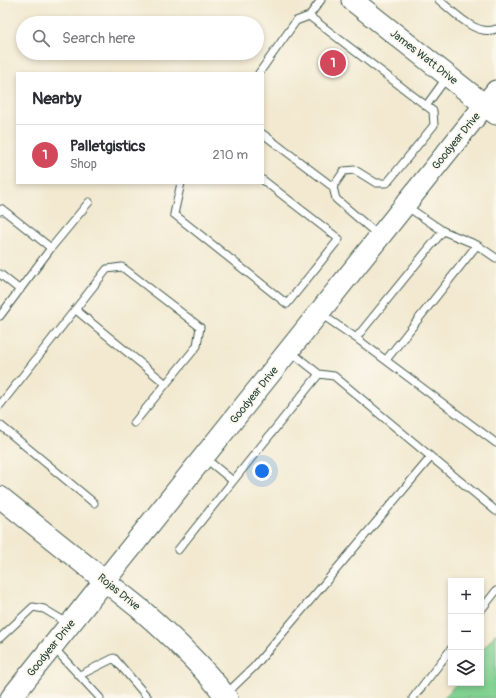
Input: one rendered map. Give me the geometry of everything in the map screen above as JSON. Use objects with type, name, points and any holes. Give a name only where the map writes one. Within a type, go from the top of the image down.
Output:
[{"type":"street","name":"James Watt Drive","points":[[352,0],[467,90],[492,104]]},
{"type":"street","name":"Goodyear Drive","points":[[11,698],[405,205],[492,104]]},
{"type":"street","name":"Rojas Drive","points":[[0,497],[160,627],[200,667],[226,697]]},
{"type":"lane","points":[[260,72],[296,21],[308,16],[321,0]]},
{"type":"lane","points":[[439,0],[473,27],[483,31],[496,29]]},
{"type":"lane","points":[[308,16],[434,112],[434,125],[387,183],[376,183],[355,170],[344,171],[333,187]]},
{"type":"lane","points":[[426,106],[448,75]]},
{"type":"lane","points":[[264,135],[333,187],[336,199],[380,236]]},
{"type":"lane","points":[[181,184],[174,214],[288,304],[339,239],[264,181]]},
{"type":"lane","points":[[0,316],[51,248],[89,202]]},
{"type":"lane","points":[[405,205],[443,231],[477,245],[496,258]]},
{"type":"lane","points":[[0,211],[2,209],[51,248]]},
{"type":"lane","points":[[356,338],[443,231]]},
{"type":"lane","points":[[386,360],[477,245]]},
{"type":"lane","points":[[0,405],[107,269],[122,267],[200,327],[196,346],[134,423]]},
{"type":"lane","points":[[0,274],[20,290]]},
{"type":"lane","points":[[76,310],[166,384]]},
{"type":"lane","points":[[319,313],[386,360],[496,443]]},
{"type":"lane","points":[[289,350],[319,374],[334,376],[496,511]]},
{"type":"lane","points":[[178,550],[319,374]]},
{"type":"lane","points":[[0,425],[94,503]]},
{"type":"lane","points":[[204,457],[233,481]]},
{"type":"lane","points":[[226,697],[254,667],[431,457]]},
{"type":"lane","points":[[484,606],[496,591]]},
{"type":"lane","points":[[0,638],[33,607],[44,609],[70,624]]},
{"type":"lane","points":[[52,646],[100,698]]},
{"type":"lane","points":[[413,698],[450,650]]},
{"type":"lane","points":[[80,675],[114,658],[148,698]]},
{"type":"green space","points":[[496,633],[496,698],[444,698],[454,686],[484,686],[484,648]]},
{"type":"place","name":"Palletgistics","points":[[333,63]]}]
